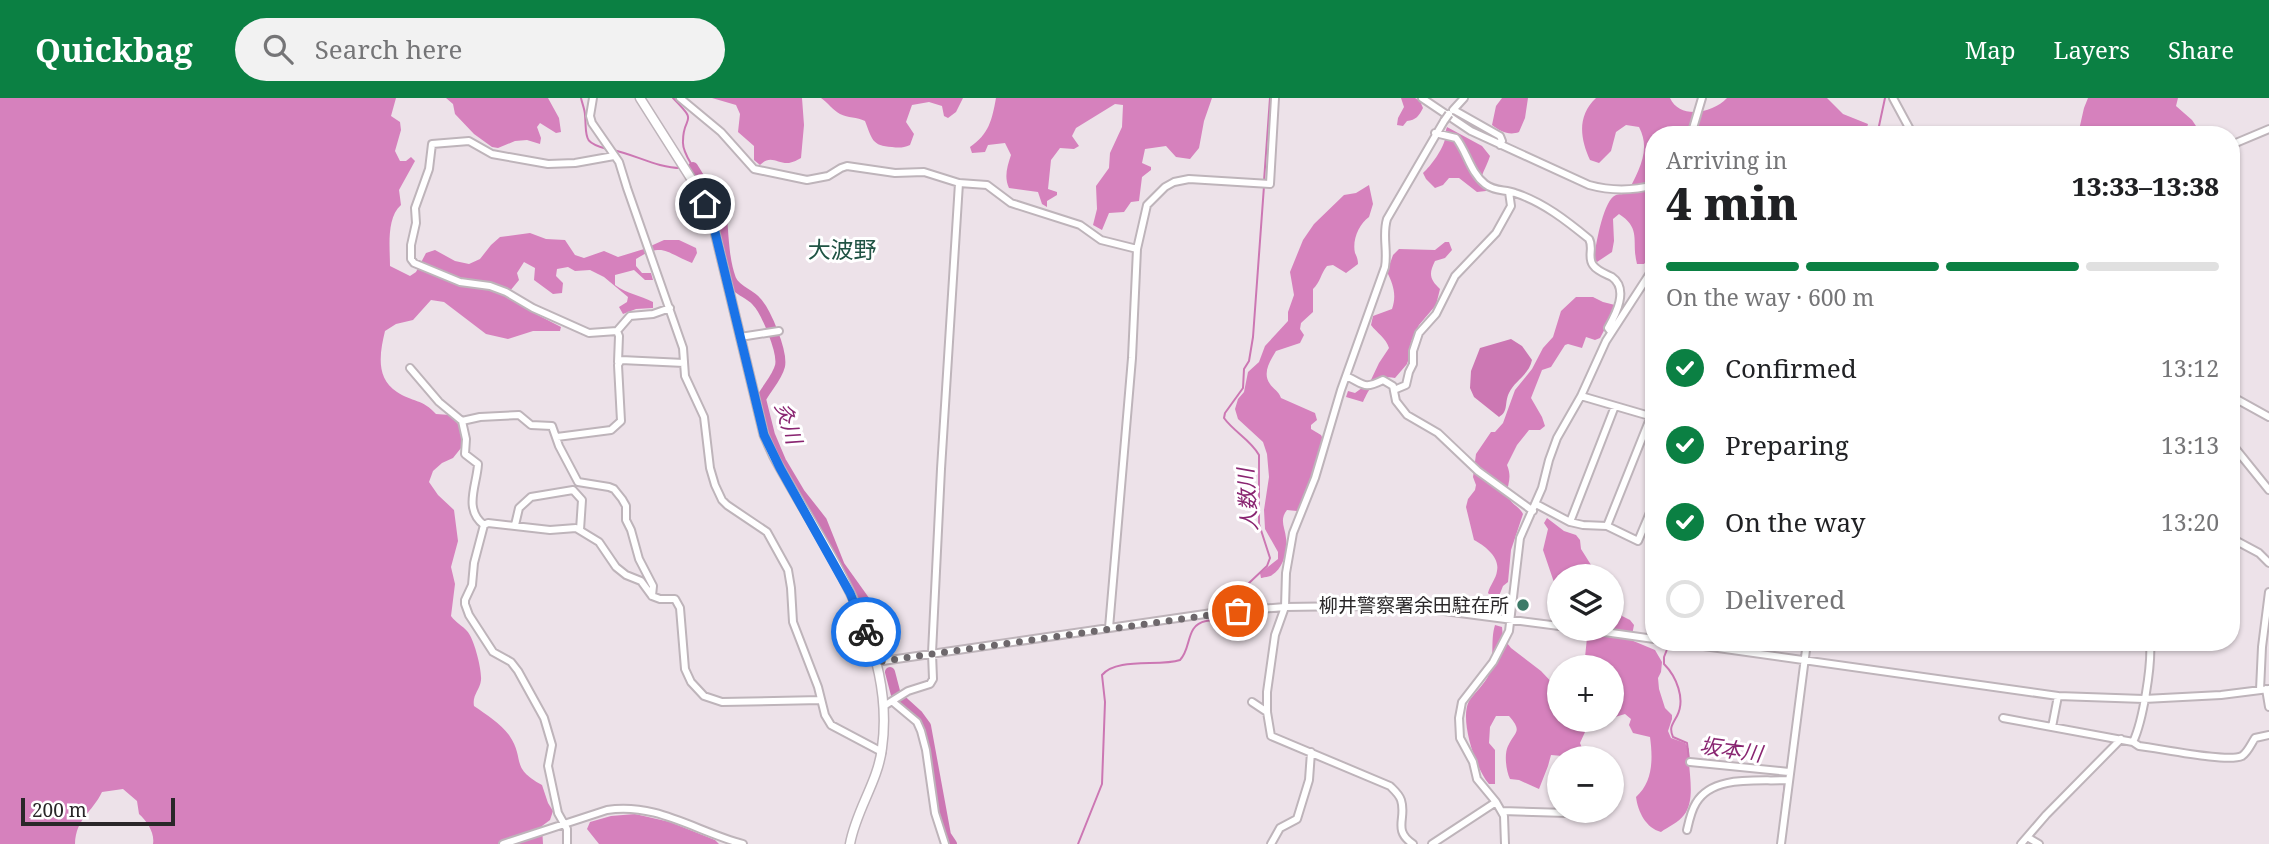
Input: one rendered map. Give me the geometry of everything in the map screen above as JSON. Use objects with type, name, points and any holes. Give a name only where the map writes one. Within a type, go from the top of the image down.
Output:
[{"type":"main road","points":[[640,98],[705,204],[714,228],[768,446],[856,606],[876,662],[884,706],[882,752],[874,780],[856,818],[850,844]]},
{"type":"street","points":[[593,98],[590,116],[592,123],[623,171],[683,348],[685,376],[704,417],[710,468],[722,500],[767,532],[788,570],[793,622],[818,687],[825,715],[834,728],[882,752]]},
{"type":"street","points":[[680,98],[722,132],[748,165],[762,172],[807,180],[828,176],[848,166],[895,173],[924,172],[959,183],[988,185],[1011,203],[1080,225],[1101,240],[1138,249]]},
{"type":"street","points":[[1109,628],[1132,358],[1138,249],[1147,205],[1174,182],[1199,179],[1270,184],[1275,98]]},
{"type":"street","points":[[1413,844],[1401,829],[1400,798],[1390,786],[1271,736],[1267,692],[1275,635],[1285,607],[1287,565],[1293,533],[1315,478],[1346,376],[1385,267],[1387,248],[1384,229],[1387,219],[1435,133],[1464,98]]},
{"type":"street","points":[[1694,126],[1702,98]]},
{"type":"street","points":[[1893,98],[1908,126]]},
{"type":"street","points":[[1425,99],[1471,131],[1600,188],[1623,190],[1645,186]]},
{"type":"street","points":[[1451,112],[1500,136],[1500,145]]},
{"type":"street","points":[[2240,141],[2269,129]]},
{"type":"street","points":[[1435,133],[1456,138],[1483,182],[1498,191],[1512,191],[1555,213],[1589,239],[1592,244],[1591,262],[1617,281],[1619,286],[1618,312],[1608,328],[1611,332]]},
{"type":"street","points":[[612,152],[575,163],[548,164],[492,154],[469,141],[432,144],[429,169],[415,208],[416,223],[411,259],[414,263],[460,282],[490,286],[506,292],[533,308],[589,333],[617,331],[630,316],[670,309]]},
{"type":"street","points":[[884,706],[933,682],[941,469],[959,183]]},
{"type":"street","points":[[1394,390],[1406,385],[1419,334],[1439,309],[1455,276],[1496,233],[1510,209],[1509,192]]},
{"type":"street","points":[[1505,844],[1502,811],[1477,779],[1473,762],[1460,738],[1459,710],[1462,702],[1493,662],[1509,631],[1520,538],[1534,508],[1552,449],[1611,332],[1645,281]]},
{"type":"street","points":[[557,437],[611,430],[621,421],[617,331]]},
{"type":"street","points":[[740,337],[778,331]]},
{"type":"street","points":[[618,362],[632,360],[684,363]]},
{"type":"street","points":[[410,368],[439,402],[462,421],[466,439],[465,454],[478,464],[473,512],[484,525],[580,530],[599,542],[616,567],[641,581],[652,596],[670,598],[678,603],[685,669],[691,682],[704,696],[722,702],[821,700]]},
{"type":"street","points":[[1346,376],[1365,386],[1386,380],[1393,386],[1396,401],[1407,415],[1438,433],[1478,471],[1534,508],[1570,522],[1607,526],[1638,541],[1645,527]]},
{"type":"street","points":[[1581,396],[1645,415]]},
{"type":"street","points":[[2240,401],[2269,417]]},
{"type":"street","points":[[1570,522],[1615,406]]},
{"type":"street","points":[[462,421],[519,415],[531,425],[552,426],[578,482],[609,487],[622,499],[639,559],[653,586],[652,596]]},
{"type":"street","points":[[1607,526],[1645,434]]},
{"type":"street","points":[[2240,454],[2269,490]]},
{"type":"street","points":[[515,525],[519,508],[531,497],[573,490],[582,500],[580,530]]},
{"type":"street","points":[[484,525],[474,563],[472,585],[465,604],[493,652],[511,662],[518,671],[541,712],[551,738],[548,766],[558,813],[567,829],[567,844]]},
{"type":"street","points":[[2240,543],[2259,553],[2269,563]]},
{"type":"street","points":[[2269,592],[2262,647],[2269,707]]},
{"type":"street","points":[[876,662],[1212,613],[1285,607],[1398,607],[1547,624]]},
{"type":"street","points":[[1624,635],[1645,638]]},
{"type":"street","points":[[1740,651],[2058,696],[2144,699],[2221,695],[2265,689]]},
{"type":"street","points":[[1781,844],[1806,651]]},
{"type":"street","points":[[2133,742],[2142,714],[2150,651]]},
{"type":"street","points":[[2052,727],[2058,696]]},
{"type":"street","points":[[894,701],[917,722],[921,731],[935,813],[945,844]]},
{"type":"street","points":[[1252,702],[1267,712]]},
{"type":"street","points":[[2003,718],[2121,739],[2139,746],[2234,758],[2245,753],[2255,738],[2269,735]]},
{"type":"street","points":[[2021,844],[2054,806],[2121,739]]},
{"type":"street","points":[[1271,844],[1280,828],[1297,819],[1309,780],[1311,752]]},
{"type":"street","points":[[1690,762],[1789,772]]},
{"type":"street","points":[[1687,830],[1696,803],[1707,791],[1719,784],[1788,780]]},
{"type":"street","points":[[1432,844],[1496,802]]},
{"type":"street","points":[[503,844],[623,807],[662,814],[743,844]]},
{"type":"street","points":[[1502,811],[1547,812]]},
{"type":"street","points":[[2028,837],[2039,844]]},
{"type":"shaded area","points":[[0,98],[396,98],[391,116],[400,122],[401,130],[395,151],[400,161],[411,157],[415,161],[399,190],[401,205],[391,225],[390,266],[410,276],[416,272],[426,253],[435,250],[455,261],[469,264],[480,259],[500,237],[530,233],[546,239],[565,240],[575,255],[584,258],[604,251],[618,257],[664,240],[679,240],[696,248],[697,253],[692,263],[664,250],[652,251],[636,259],[636,266],[642,273],[651,273],[653,280],[645,280],[634,270],[615,275],[615,285],[653,302],[653,308],[636,309],[623,314],[619,307],[627,302],[628,297],[604,277],[590,270],[575,271],[568,267],[557,269],[556,276],[563,283],[562,293],[553,294],[534,280],[535,268],[524,262],[517,273],[519,280],[510,291],[510,297],[561,327],[560,331],[533,331],[508,339],[486,334],[444,302],[431,300],[413,320],[396,324],[385,331],[381,364],[385,380],[397,392],[427,406],[436,414],[450,415],[459,425],[465,443],[453,458],[433,471],[429,482],[454,510],[458,541],[451,567],[455,584],[451,616],[470,635],[477,654],[481,680],[474,706],[509,735],[522,768],[542,785],[553,811],[550,820],[542,826],[543,844],[153,844],[152,832],[139,814],[137,801],[123,789],[102,792],[81,822],[75,844],[0,844]]},
{"type":"shaded area","points":[[446,98],[548,98],[559,118],[561,132],[556,133],[540,123],[537,127],[540,144],[527,140],[515,141],[498,148],[492,147],[474,134],[455,114],[453,104]]},
{"type":"shaded area","points":[[712,98],[802,98],[804,125],[801,158],[789,163],[767,160],[760,165],[754,160],[754,146],[738,132],[740,114],[736,105]]},
{"type":"shaded area","points":[[821,98],[963,98],[956,112],[948,118],[944,116],[942,106],[929,102],[912,105],[906,122],[914,134],[910,145],[899,148],[880,145],[871,137],[865,121],[840,114]]},
{"type":"shaded area","points":[[996,98],[1212,98],[1199,148],[1190,159],[1176,157],[1166,146],[1145,149],[1142,163],[1151,167],[1151,170],[1142,177],[1139,201],[1131,202],[1124,212],[1109,213],[1102,230],[1093,225],[1097,209],[1096,186],[1109,168],[1110,153],[1122,127],[1123,105],[1115,104],[1076,128],[1072,136],[1079,146],[1074,149],[1060,148],[1051,160],[1048,189],[1057,192],[1057,195],[1047,201],[1047,207],[1042,204],[1038,192],[1009,188],[1006,176],[1011,155],[1005,143],[988,145],[985,152],[972,153],[970,147],[982,137],[989,126]]},
{"type":"shaded area","points":[[1401,98],[1415,98],[1423,108],[1417,117],[1403,126],[1397,125],[1404,107]]},
{"type":"shaded area","points":[[1502,98],[1528,98],[1525,118],[1519,132],[1505,132],[1492,125],[1496,106]]},
{"type":"shaded area","points":[[1596,98],[1670,98],[1681,109],[1697,112],[1714,107],[1727,98],[1827,98],[1843,114],[1868,124],[1645,126],[1645,263],[1637,264],[1633,230],[1619,214],[1613,219],[1612,252],[1597,262],[1594,258],[1598,234],[1607,205],[1617,195],[1627,194],[1642,162],[1644,145],[1639,127],[1626,125],[1616,132],[1611,151],[1599,163],[1590,160],[1582,128],[1590,105]]},
{"type":"shaded area","points":[[2088,98],[2178,98],[2176,106],[2196,126],[2080,126]]},
{"type":"shaded area","points":[[1447,127],[1482,146],[1490,156],[1481,181],[1487,188],[1486,191],[1477,192],[1459,178],[1449,178],[1443,185],[1435,188],[1426,179],[1423,173],[1442,148]]},
{"type":"shaded area","points":[[1369,185],[1373,204],[1369,217],[1355,238],[1354,248],[1358,264],[1346,273],[1333,265],[1327,266],[1313,289],[1313,312],[1301,323],[1300,329],[1304,335],[1300,343],[1276,351],[1268,367],[1268,380],[1281,398],[1315,413],[1317,420],[1311,425],[1311,429],[1321,435],[1324,441],[1313,479],[1297,511],[1287,510],[1283,517],[1286,543],[1282,564],[1272,575],[1261,578],[1260,573],[1278,559],[1278,552],[1265,529],[1264,510],[1269,477],[1267,454],[1263,442],[1238,419],[1235,409],[1244,392],[1248,372],[1259,362],[1265,346],[1288,321],[1294,295],[1290,272],[1303,240],[1314,224],[1344,195],[1356,193]]},
{"type":"shaded area","points":[[1449,242],[1452,250],[1445,258],[1435,261],[1431,272],[1432,279],[1440,289],[1436,305],[1419,325],[1411,342],[1407,364],[1395,378],[1383,378],[1375,383],[1363,402],[1346,397],[1348,391],[1355,393],[1370,382],[1389,348],[1384,338],[1371,325],[1373,316],[1392,309],[1394,290],[1387,272],[1393,255],[1399,249],[1435,250]]},
{"type":"shaded area","points":[[1576,297],[1593,297],[1615,305],[1615,310],[1600,338],[1595,340],[1586,337],[1582,348],[1565,345],[1551,367],[1542,370],[1531,398],[1545,426],[1540,430],[1529,430],[1517,445],[1507,465],[1509,498],[1523,514],[1511,550],[1508,582],[1499,596],[1492,597],[1488,593],[1496,574],[1496,561],[1487,549],[1474,540],[1466,507],[1476,485],[1473,477],[1476,454],[1491,432],[1495,432],[1503,423],[1515,390],[1553,337],[1561,311]]},
{"type":"shaded area","points":[[1511,339],[1522,346],[1532,360],[1528,370],[1512,388],[1504,412],[1499,417],[1474,397],[1470,388],[1471,371],[1480,348]]},
{"type":"shaded area","points":[[1547,518],[1564,531],[1576,535],[1590,564],[1548,564],[1543,550],[1548,529],[1544,523]]},
{"type":"shaded area","points":[[1624,617],[1634,625],[1631,640],[1645,646],[1645,651],[1656,651],[1662,662],[1658,678],[1659,689],[1665,708],[1672,715],[1668,731],[1671,738],[1685,743],[1689,749],[1691,792],[1684,815],[1661,832],[1651,827],[1644,819],[1636,797],[1649,777],[1650,737],[1633,733],[1629,725],[1631,719],[1624,714],[1624,655],[1585,655],[1587,641],[1624,641]]},
{"type":"shaded area","points":[[1495,625],[1502,627],[1503,638],[1511,648],[1547,677],[1547,732],[1585,732],[1581,746],[1547,746],[1547,769],[1539,789],[1510,779],[1506,753],[1517,729],[1509,716],[1496,716],[1490,727],[1489,743],[1495,750],[1495,784],[1489,784],[1484,777],[1470,744],[1466,709],[1491,669]]},
{"type":"shaded area","points":[[635,814],[670,822],[719,844],[599,844],[587,829],[590,822],[611,816]]},
{"type":"waterway","name":"灸川","points":[[581,98],[587,138],[593,144],[607,149]]},
{"type":"waterway","name":"灸川","points":[[673,98],[688,116],[683,144],[693,167],[687,168]]},
{"type":"waterway","name":"人数川","points":[[1264,181],[1270,98]]},
{"type":"waterway","name":"坂本川","points":[[1879,126],[1885,98]]},
{"type":"waterway","name":"灸川","points":[[613,150],[664,166],[681,168]]},
{"type":"waterway","name":"灸川","points":[[693,167],[701,180],[720,198],[731,279],[760,306],[776,342],[780,366],[761,399],[770,435],[781,461],[800,493],[822,521],[840,566],[870,608],[871,625],[885,652]]},
{"type":"waterway","name":"人数川","points":[[1238,607],[1249,583],[1267,566],[1270,558],[1259,524],[1259,455],[1224,418],[1243,388],[1244,369],[1249,361],[1264,186]]},
{"type":"waterway","name":"人数川","points":[[1078,844],[1102,784],[1105,702],[1102,675],[1109,669],[1128,664],[1180,660],[1192,632],[1199,623],[1209,620],[1228,621],[1234,615]]},
{"type":"waterway","name":"坂本川","points":[[1666,651],[1664,664],[1676,681],[1680,695],[1680,709],[1671,731],[1673,737],[1687,743],[1689,759]]},
{"type":"waterway","name":"灸川","points":[[890,672],[896,695],[926,726],[946,835],[952,844]]},
{"type":"waterway","name":"坂本川","points":[[1779,839],[1785,782]]},
{"type":"way so far","points":[[866,632],[876,662],[1238,611]]},
{"type":"place","name":"柳井警察署余田駐在所","points":[[1523,605]]},
{"type":"district","name":"大波野","points":[[842,249]]},
{"type":"route","points":[[705,204],[714,228],[764,435],[850,593],[866,632]]}]
